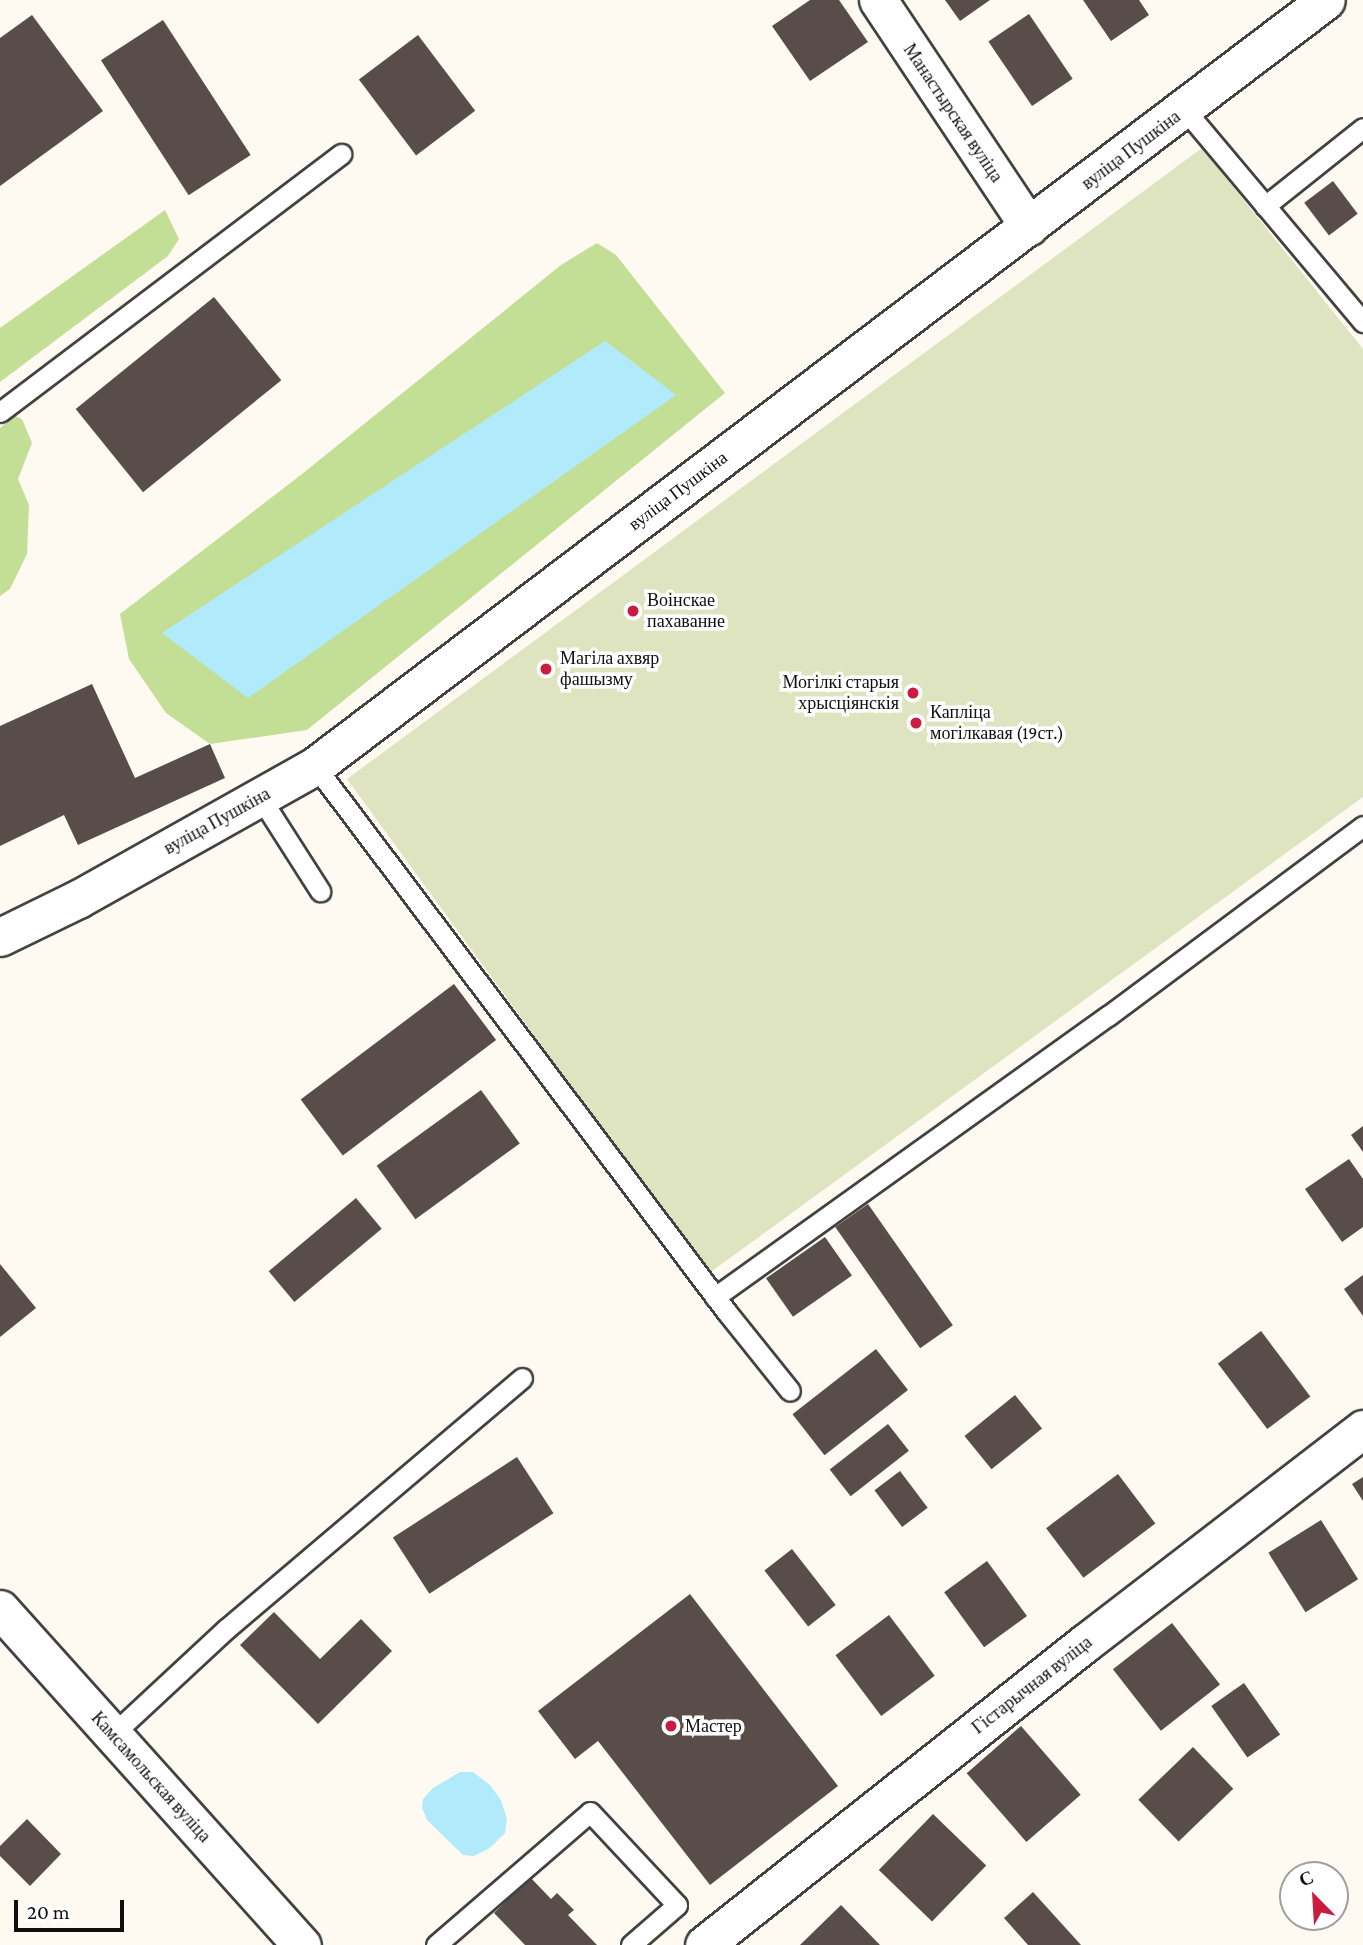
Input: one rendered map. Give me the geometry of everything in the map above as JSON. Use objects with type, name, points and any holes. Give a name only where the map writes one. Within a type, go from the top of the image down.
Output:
[{"type":"street","name":"Манастырская вуліца","points":[[878,0],[1029,226]]},
{"type":"street","name":"вуліца Пушкіна","points":[[0,937],[78,899],[315,766],[1185,110],[1326,0]]},
{"type":"street","name":"Гістарычная вуліца","points":[[704,1945],[1085,1643],[1363,1429]]},
{"type":"street","name":"Камсамольская вуліца","points":[[0,1609],[302,1945]]},
{"type":"lane","points":[[1185,110],[1363,322]]},
{"type":"lane","points":[[1265,206],[1363,128]]},
{"type":"lane","points":[[0,412],[341,154]]},
{"type":"lane","points":[[315,766],[715,1297],[790,1391]]},
{"type":"lane","points":[[260,797],[320,891]]},
{"type":"lane","points":[[715,1297],[1108,1016],[1363,826]]},
{"type":"lane","points":[[113,1734],[226,1629],[522,1378]]},
{"type":"lane","points":[[436,1945],[590,1812],[677,1905],[631,1945]]},
{"type":"green space","name":"Могілкі старыя хрысціянскія","points":[[1202,148],[1363,349],[1363,797],[708,1274],[347,779]]},
{"type":"green space","points":[[165,210],[179,239],[168,256],[0,382],[0,328]]},
{"type":"green space","points":[[597,243],[616,255],[725,393],[307,730],[210,744],[166,713],[129,659],[120,614],[302,474],[561,265]]},
{"type":"green space","points":[[15,416],[22,419],[32,443],[18,479],[29,505],[27,554],[10,589],[0,596],[0,428]]},
{"type":"water","points":[[605,341],[676,395],[248,698],[162,633]]},
{"type":"water","points":[[460,1772],[473,1772],[490,1785],[501,1800],[507,1819],[505,1833],[490,1848],[474,1856],[463,1855],[427,1820],[422,1808],[423,1799],[433,1788]]},
{"type":"building","points":[[810,0],[839,0],[868,42],[810,81],[772,26]]},
{"type":"building","points":[[945,0],[990,0],[960,21]]},
{"type":"building","points":[[1083,0],[1139,0],[1149,15],[1111,41]]},
{"type":"building","points":[[1029,14],[1073,79],[1032,106],[988,41]]},
{"type":"building","points":[[32,15],[103,111],[0,186],[0,38]]},
{"type":"building","points":[[163,20],[251,155],[189,195],[101,60]]},
{"type":"building","points":[[418,35],[475,111],[416,155],[359,80]]},
{"type":"building","points":[[1333,181],[1358,214],[1329,235],[1304,203]]},
{"type":"building","points":[[214,297],[281,380],[143,492],[76,409]]},
{"type":"building","points":[[92,684],[135,778],[210,744],[225,778],[78,845],[64,815],[0,846],[0,726]]},
{"type":"building","points":[[454,984],[496,1040],[343,1155],[301,1100]]},
{"type":"building","points":[[481,1090],[520,1143],[415,1219],[377,1166]]},
{"type":"building","points":[[1363,1126],[1363,1152],[1351,1135]]},
{"type":"building","points":[[1349,1159],[1363,1179],[1363,1227],[1342,1242],[1305,1189]]},
{"type":"building","points":[[356,1198],[382,1229],[294,1302],[269,1271]]},
{"type":"building","points":[[868,1204],[953,1325],[920,1348],[835,1227]]},
{"type":"building","points":[[825,1237],[852,1276],[793,1317],[766,1278]]},
{"type":"building","points":[[0,1264],[36,1308],[0,1337]]},
{"type":"building","points":[[1363,1275],[1363,1316],[1344,1289]]},
{"type":"building","points":[[1261,1331],[1310,1396],[1267,1429],[1218,1363]]},
{"type":"building","points":[[876,1349],[908,1390],[824,1455],[792,1414]]},
{"type":"building","points":[[1015,1395],[1042,1428],[992,1469],[964,1436]]},
{"type":"building","points":[[888,1424],[909,1451],[851,1496],[830,1470]]},
{"type":"building","points":[[517,1457],[553,1513],[429,1594],[393,1538]]},
{"type":"building","points":[[900,1471],[928,1508],[902,1527],[874,1490]]},
{"type":"building","points":[[1118,1474],[1155,1524],[1083,1578],[1046,1528]]},
{"type":"building","points":[[1363,1477],[1363,1501],[1352,1484]]},
{"type":"building","points":[[1321,1520],[1358,1579],[1306,1612],[1268,1553]]},
{"type":"building","points":[[792,1549],[836,1605],[808,1626],[764,1571]]},
{"type":"building","points":[[987,1561],[1027,1616],[984,1647],[944,1592]]},
{"type":"building","name":"Мастер","points":[[690,1594],[838,1786],[710,1885],[598,1741],[575,1759],[538,1711]]},
{"type":"building","points":[[274,1612],[320,1659],[361,1619],[392,1651],[318,1724],[240,1645]]},
{"type":"building","points":[[889,1615],[935,1676],[881,1716],[835,1655]]},
{"type":"building","points":[[1172,1623],[1220,1684],[1161,1731],[1113,1669]]},
{"type":"building","points":[[1244,1683],[1280,1735],[1247,1758],[1211,1706]]},
{"type":"building","points":[[1021,1726],[1081,1795],[1026,1842],[967,1773]]},
{"type":"building","points":[[1193,1747],[1233,1789],[1179,1842],[1138,1800]]},
{"type":"building","points":[[933,1814],[986,1865],[932,1922],[879,1870]]},
{"type":"building","points":[[27,1819],[61,1854],[30,1886],[0,1856],[0,1846]]},
{"type":"building","points":[[530,1877],[551,1899],[557,1893],[574,1910],[568,1915],[597,1945],[525,1945],[494,1913]]},
{"type":"building","points":[[1033,1892],[1081,1945],[1028,1945],[1004,1918]]},
{"type":"building","points":[[841,1905],[880,1945],[800,1945]]},
{"type":"place","name":"Воінскае пахаванне","points":[[633,611]]},
{"type":"place","name":"Магіла ахвяр фашызму","points":[[546,669]]},
{"type":"place","name":"Могілкі старыя хрысціянскія","points":[[913,693]]},
{"type":"place","name":"Капліца могілкавая (19ст.)","points":[[916,723]]},
{"type":"place","name":"Мастер","points":[[671,1726]]}]
